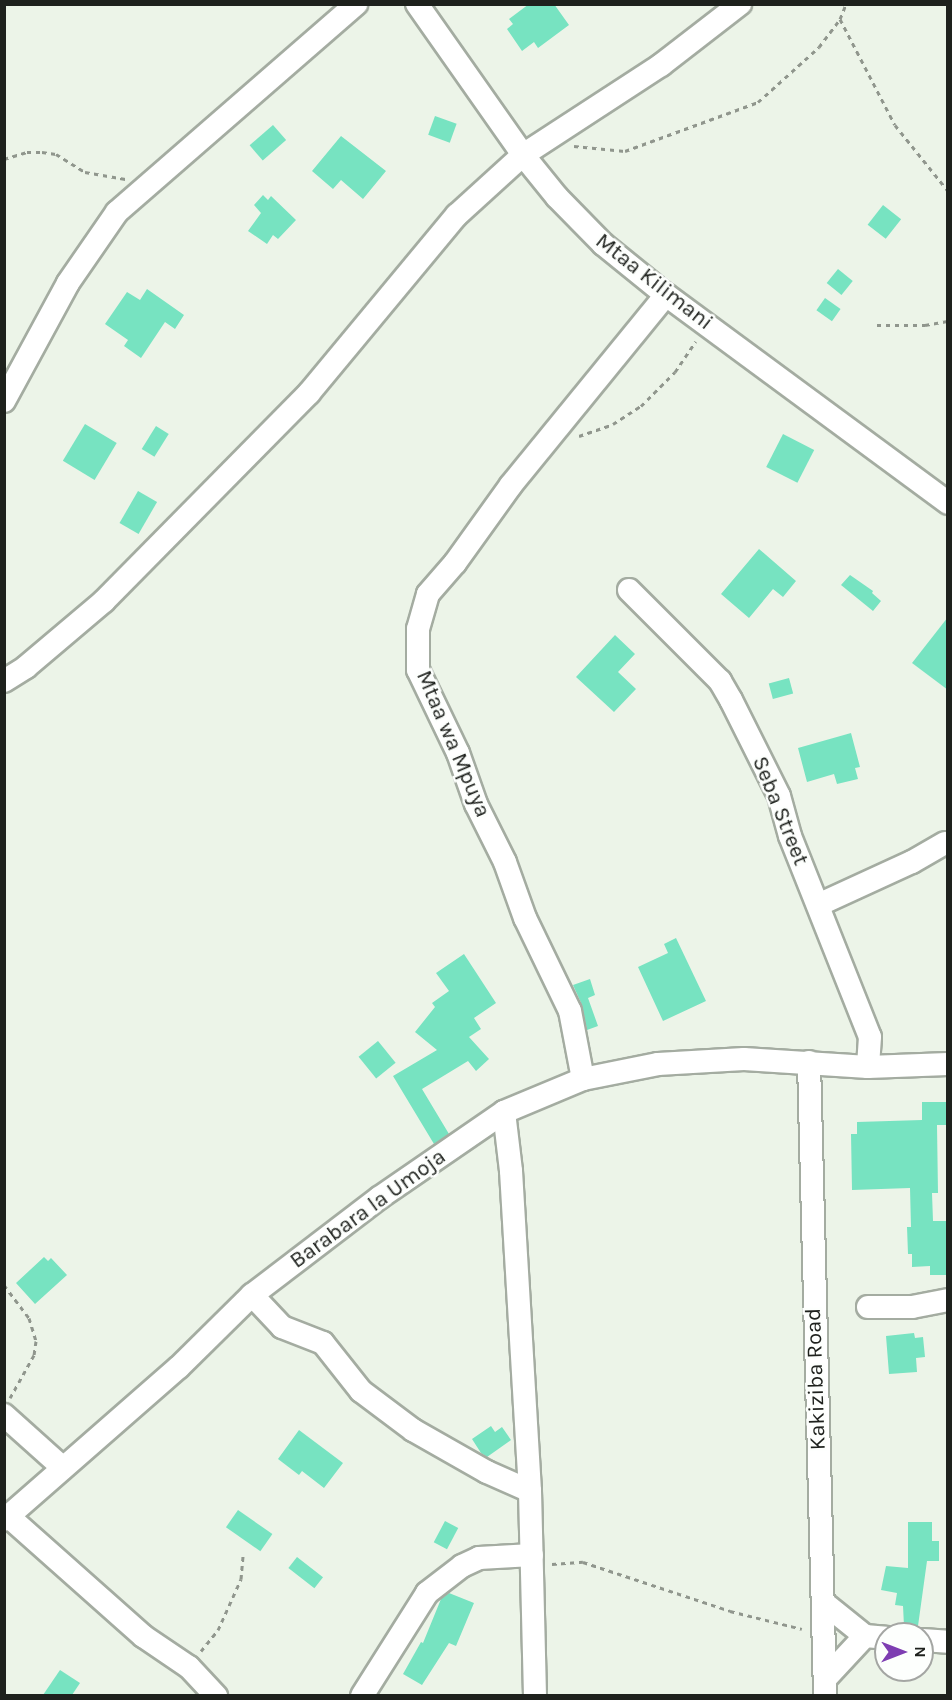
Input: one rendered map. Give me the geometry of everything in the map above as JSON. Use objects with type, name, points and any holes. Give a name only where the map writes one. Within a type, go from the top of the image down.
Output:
[{"type":"street","points":[[4,401],[68,283],[117,212],[356,4]]},
{"type":"street","name":"Mtaa Kilimani","points":[[417,4],[523,155],[557,197],[603,244],[666,295],[948,503]]},
{"type":"street","points":[[4,681],[26,667],[104,601],[309,393],[457,215],[523,155],[661,65],[740,4]]},
{"type":"street","name":"Mtaa wa Mpuya","points":[[583,1079],[570,1011],[525,918],[505,862],[476,804],[458,753],[418,670],[418,629],[428,594],[511,485],[666,295]]},
{"type":"street","name":"Seba Street","points":[[628,590],[720,681],[779,796],[790,836],[870,1037],[868,1067]]},
{"type":"street","points":[[818,905],[912,862],[945,843]]},
{"type":"street","name":"Barabara la Umoja","points":[[6,1518],[179,1366],[252,1295],[379,1198],[504,1112],[583,1079],[658,1064],[744,1059],[868,1067],[948,1064]]},
{"type":"street","name":"Kakiziba Road","points":[[808,1062],[825,1687]]},
{"type":"street","points":[[504,1112],[510,1171],[530,1491],[535,1695]]},
{"type":"street","points":[[252,1295],[282,1327],[323,1343],[361,1391],[413,1430],[487,1472],[530,1491]]},
{"type":"street","points":[[868,1307],[912,1307],[948,1300]]},
{"type":"street","points":[[4,1414],[63,1468]]},
{"type":"street","points":[[6,1518],[143,1636],[189,1667],[216,1695]]},
{"type":"street","points":[[362,1695],[426,1593],[462,1566],[479,1558],[532,1561]]},
{"type":"street","points":[[824,1603],[874,1636]]},
{"type":"street","points":[[825,1687],[874,1639]]},
{"type":"path","points":[[543,142],[626,151],[758,102],[819,48],[840,19],[846,4]]},
{"type":"path","points":[[840,19],[895,125],[948,191]]},
{"type":"path","points":[[4,159],[27,152],[42,152],[56,154],[85,172],[98,176],[153,180]]},
{"type":"path","points":[[877,325],[925,325],[948,321]]},
{"type":"path","points":[[573,437],[613,424],[640,406],[675,372],[708,325]]},
{"type":"path","points":[[4,1285],[29,1318],[36,1341],[34,1354],[4,1407]]},
{"type":"path","points":[[189,1667],[218,1630],[241,1579],[243,1556]]},
{"type":"path","points":[[532,1561],[583,1562],[730,1611],[798,1626],[824,1644]]},
{"type":"building","points":[[529,4],[554,4],[569,25],[538,48],[534,42],[522,51],[507,29],[513,24],[509,19]]},
{"type":"building","points":[[435,116],[457,124],[450,143],[428,135]]},
{"type":"building","points":[[273,125],[286,140],[263,160],[250,145]]},
{"type":"building","points":[[341,136],[386,171],[363,199],[341,180],[333,189],[312,171]]},
{"type":"building","points":[[263,195],[268,200],[271,196],[296,220],[278,239],[273,235],[267,244],[248,231],[261,213],[254,205]]},
{"type":"building","points":[[883,205],[901,219],[886,239],[868,225]]},
{"type":"building","points":[[838,269],[853,281],[841,295],[827,283]]},
{"type":"building","points":[[147,289],[184,315],[175,329],[165,322],[141,358],[124,346],[128,340],[105,324],[127,292],[140,300]]},
{"type":"building","points":[[825,298],[841,309],[832,321],[816,310]]},
{"type":"building","points":[[85,424],[117,443],[95,480],[63,461]]},
{"type":"building","points":[[156,426],[169,434],[154,457],[142,449]]},
{"type":"building","points":[[783,434],[814,450],[797,483],[766,467]]},
{"type":"building","points":[[138,491],[157,502],[139,534],[120,523]]},
{"type":"building","points":[[759,549],[796,581],[783,597],[773,589],[749,618],[721,594]]},
{"type":"building","points":[[850,575],[873,591],[872,593],[881,601],[873,611],[841,585]]},
{"type":"building","points":[[948,617],[948,690],[912,663]]},
{"type":"building","points":[[615,635],[635,654],[618,672],[636,689],[614,712],[576,677]]},
{"type":"building","points":[[789,678],[793,693],[773,699],[769,683]]},
{"type":"building","points":[[851,733],[860,767],[855,768],[858,779],[837,784],[834,774],[807,782],[798,748]]},
{"type":"building","points":[[676,938],[706,1001],[663,1021],[638,967],[668,953],[664,944]]},
{"type":"building","points":[[464,954],[496,1003],[474,1018],[481,1029],[469,1037],[489,1059],[476,1071],[468,1061],[422,1089],[449,1134],[434,1144],[393,1076],[437,1050],[415,1032],[435,1007],[432,1003],[449,991],[436,973]]},
{"type":"building","points":[[590,979],[595,995],[588,998],[598,1026],[587,1030],[582,1005],[573,985]]},
{"type":"building","points":[[378,1041],[396,1063],[376,1078],[359,1057]]},
{"type":"building","points":[[922,1102],[948,1102],[948,1125],[937,1125],[938,1193],[932,1193],[933,1221],[946,1221],[946,1275],[930,1275],[930,1266],[912,1267],[912,1254],[908,1254],[907,1227],[911,1227],[910,1188],[852,1190],[851,1134],[857,1134],[857,1122],[922,1120]]},
{"type":"building","points":[[44,1257],[48,1261],[51,1258],[67,1275],[35,1304],[16,1283]]},
{"type":"building","points":[[914,1333],[915,1338],[923,1337],[925,1357],[916,1358],[917,1372],[889,1374],[886,1336]]},
{"type":"building","points":[[491,1426],[495,1432],[502,1427],[511,1440],[487,1457],[481,1453],[472,1439]]},
{"type":"building","points":[[299,1430],[343,1463],[324,1488],[302,1471],[299,1475],[278,1459]]},
{"type":"building","points":[[238,1510],[272,1534],[260,1551],[226,1527]]},
{"type":"building","points":[[445,1521],[458,1528],[447,1549],[434,1542]]},
{"type":"building","points":[[908,1522],[932,1522],[932,1541],[939,1541],[939,1561],[927,1561],[919,1622],[904,1622],[903,1606],[895,1605],[897,1593],[881,1590],[886,1566],[908,1568]]},
{"type":"building","points":[[297,1557],[323,1577],[314,1588],[288,1568]]},
{"type":"building","points":[[449,1593],[474,1603],[456,1646],[449,1643],[422,1685],[403,1674],[421,1642],[423,1643],[441,1599]]},
{"type":"building","points":[[60,1670],[80,1683],[72,1695],[43,1695]]}]
